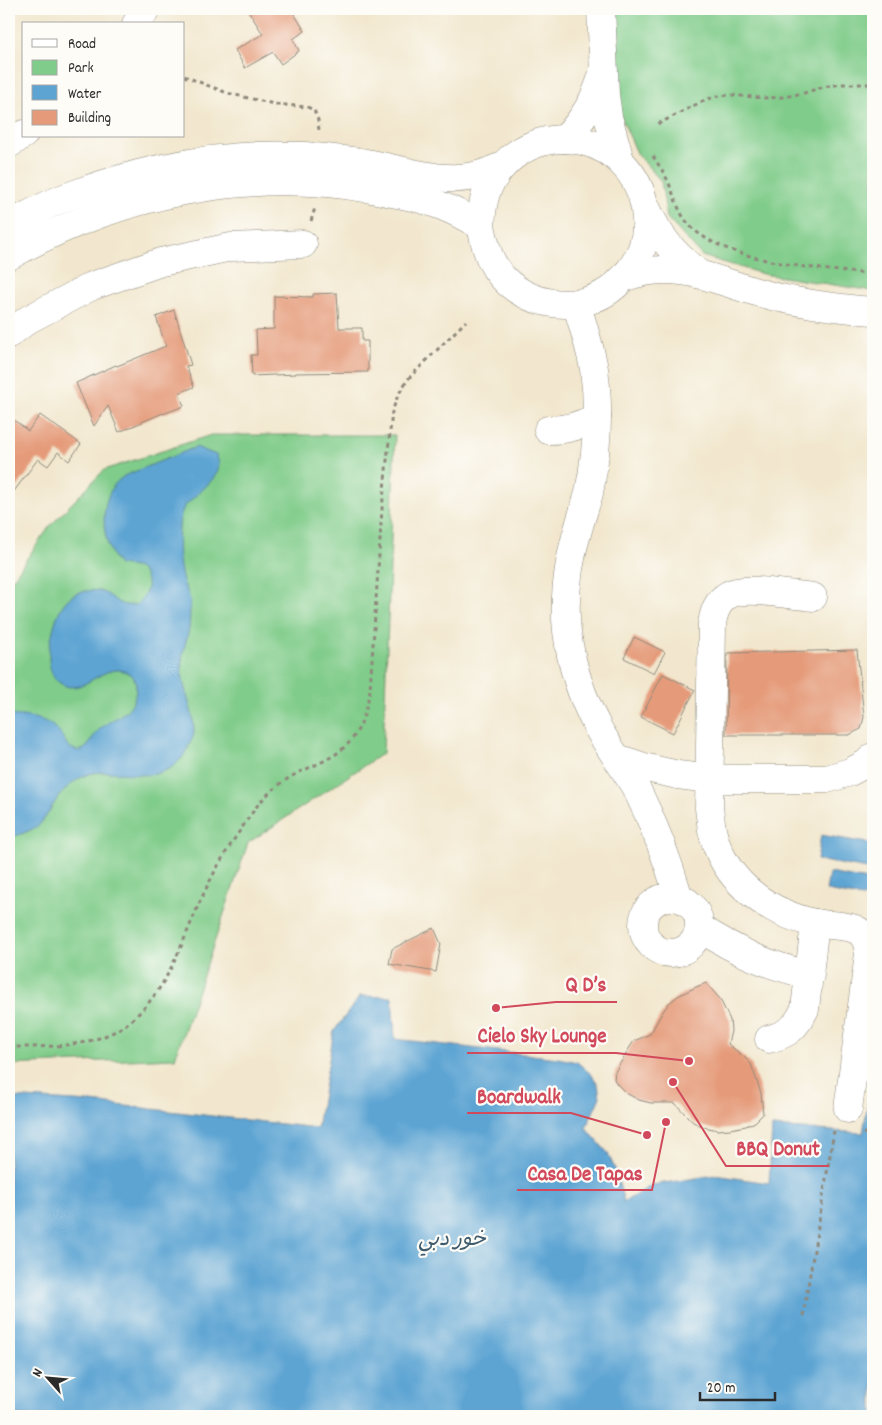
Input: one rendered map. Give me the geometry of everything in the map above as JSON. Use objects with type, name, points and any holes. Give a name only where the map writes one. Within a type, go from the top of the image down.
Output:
[{"type":"lane","points":[[137,22],[146,9]]},
{"type":"lane","points":[[601,9],[608,117],[620,160]]},
{"type":"lane","points":[[565,139],[590,108],[604,72]]},
{"type":"lane","points":[[9,144],[22,135]]},
{"type":"lane","points":[[645,206],[644,244],[636,261],[625,276],[611,289],[595,298],[576,303],[557,304],[537,300],[512,286],[492,264],[485,246],[481,226],[483,204],[490,184],[503,166],[516,154],[548,140],[585,141],[604,149],[620,160],[632,174],[640,189],[654,226],[666,244],[698,274]]},
{"type":"lane","points":[[9,225],[62,199],[120,178],[190,163],[243,157],[305,156],[366,163],[427,177],[446,178],[466,178],[485,174],[503,166]]},
{"type":"lane","points":[[9,256],[84,219],[136,202],[189,190],[243,183],[297,181],[351,186],[396,194],[425,200],[444,207],[481,226]]},
{"type":"lane","points":[[9,334],[29,319],[92,286],[161,262],[231,248],[303,244]]},
{"type":"lane","points":[[625,276],[662,270],[680,270],[759,293],[846,309],[873,311]]},
{"type":"lane","points":[[576,303],[587,337],[594,369],[597,400],[597,433],[594,465],[588,496],[570,560],[566,595],[567,630],[573,664],[584,698],[598,729],[637,791],[654,825],[668,861],[679,898]]},
{"type":"lane","points":[[548,430],[574,427],[597,416]]},
{"type":"lane","points":[[813,597],[743,590],[727,595],[718,603],[713,613],[709,808],[713,831],[721,854],[734,875],[750,893],[770,907],[791,917],[856,930],[864,936],[868,944],[869,954],[841,1120]]},
{"type":"lane","points":[[617,758],[647,768],[710,780],[827,779],[850,772],[867,763],[873,757]]},
{"type":"lane","points":[[669,897],[679,898],[688,902],[695,909],[699,918],[700,928],[697,937],[691,945],[683,951],[674,954],[664,953],[655,949],[648,942],[644,933],[643,923],[651,905],[669,897]]},
{"type":"lane","points":[[769,1039],[781,1036],[792,1029],[800,1020],[805,1009],[815,923]]},
{"type":"lane","points":[[700,928],[741,952],[763,962],[810,975]]},
{"type":"path","points":[[658,124],[705,100],[718,96],[731,94],[764,98],[784,97],[841,84],[873,84]]},
{"type":"path","points":[[650,153],[670,185],[678,208],[686,221],[696,232],[709,240],[772,262],[823,270],[873,274]]},
{"type":"path","points":[[9,1047],[58,1046],[84,1042],[109,1034],[127,1024],[143,1010],[161,987],[209,882],[224,855],[259,804],[286,780],[340,752],[356,735],[365,713],[370,690],[382,509],[392,412],[398,395],[408,379],[466,321]]},
{"type":"path","points":[[802,1316],[841,1120]]},
{"type":"path","points":[[863,1133],[873,1135]]},
{"type":"green space","points":[[614,9],[873,9],[873,291],[763,274],[702,256],[667,218],[661,181],[638,155],[620,115]]},
{"type":"green space","points":[[211,435],[395,435],[383,753],[248,843],[175,1058],[9,1065],[9,584],[50,526],[104,470]]},
{"type":"water","points":[[196,447],[216,455],[219,462],[216,474],[185,506],[179,522],[180,568],[190,602],[189,629],[182,667],[183,681],[194,726],[194,733],[187,750],[176,764],[162,772],[140,775],[107,772],[86,775],[74,782],[63,792],[40,824],[29,831],[9,838],[9,715],[45,721],[58,731],[69,746],[79,750],[88,745],[103,726],[128,709],[135,697],[136,685],[134,678],[121,670],[111,671],[86,683],[69,687],[56,680],[51,671],[49,661],[49,650],[56,619],[64,603],[70,597],[78,593],[100,591],[124,605],[136,605],[146,592],[147,580],[145,575],[140,569],[135,567],[119,565],[109,547],[104,525],[104,514],[110,493],[116,483],[124,476]]},
{"type":"water","points":[[821,835],[873,844],[873,870],[817,860]]},
{"type":"water","points":[[829,873],[873,881],[873,899],[826,891]]},
{"type":"water","name":"خور دبي","points":[[360,996],[392,997],[395,1039],[558,1058],[577,1062],[592,1075],[598,1084],[600,1097],[586,1128],[607,1152],[615,1169],[624,1202],[652,1185],[715,1175],[769,1183],[772,1127],[863,1133],[873,1070],[873,1416],[9,1416],[9,1097],[91,1102],[317,1128],[334,1031]]},
{"type":"building","points":[[247,9],[291,9],[305,31],[293,39],[299,51],[281,64],[273,52],[245,68],[235,50],[263,34]]},
{"type":"building","points":[[337,293],[339,328],[362,328],[362,341],[368,341],[368,372],[295,373],[252,376],[251,355],[257,355],[256,330],[274,329],[274,296],[313,297],[313,294]]},
{"type":"building","points":[[174,310],[191,365],[186,366],[194,387],[179,393],[184,406],[119,432],[108,406],[94,426],[76,383],[166,346],[156,317]]},
{"type":"building","points":[[40,415],[81,444],[69,461],[58,452],[48,466],[38,459],[9,498],[9,416],[28,431]]},
{"type":"building","points":[[634,637],[665,652],[654,673],[624,658]]},
{"type":"building","points":[[857,650],[864,717],[861,729],[849,735],[726,735],[727,653]]},
{"type":"building","points":[[663,674],[695,690],[673,733],[641,717]]},
{"type":"building","points":[[434,928],[441,944],[436,972],[389,964],[392,949]]},
{"type":"building","points":[[706,983],[720,999],[730,1020],[731,1031],[728,1044],[751,1064],[761,1093],[763,1114],[755,1122],[746,1126],[718,1130],[704,1127],[693,1122],[675,1103],[651,1103],[639,1100],[626,1093],[614,1079],[615,1072],[634,1041],[650,1034],[669,1003],[678,996]]},
{"type":"place","name":"Q D’s","points":[[496,1008]]},
{"type":"place","name":"Cielo Sky Lounge","points":[[689,1061]]},
{"type":"place","name":"BBQ Donut","points":[[673,1082]]},
{"type":"place","name":"Casa De Tapas","points":[[666,1122]]},
{"type":"place","name":"Boardwalk","points":[[647,1135]]}]
